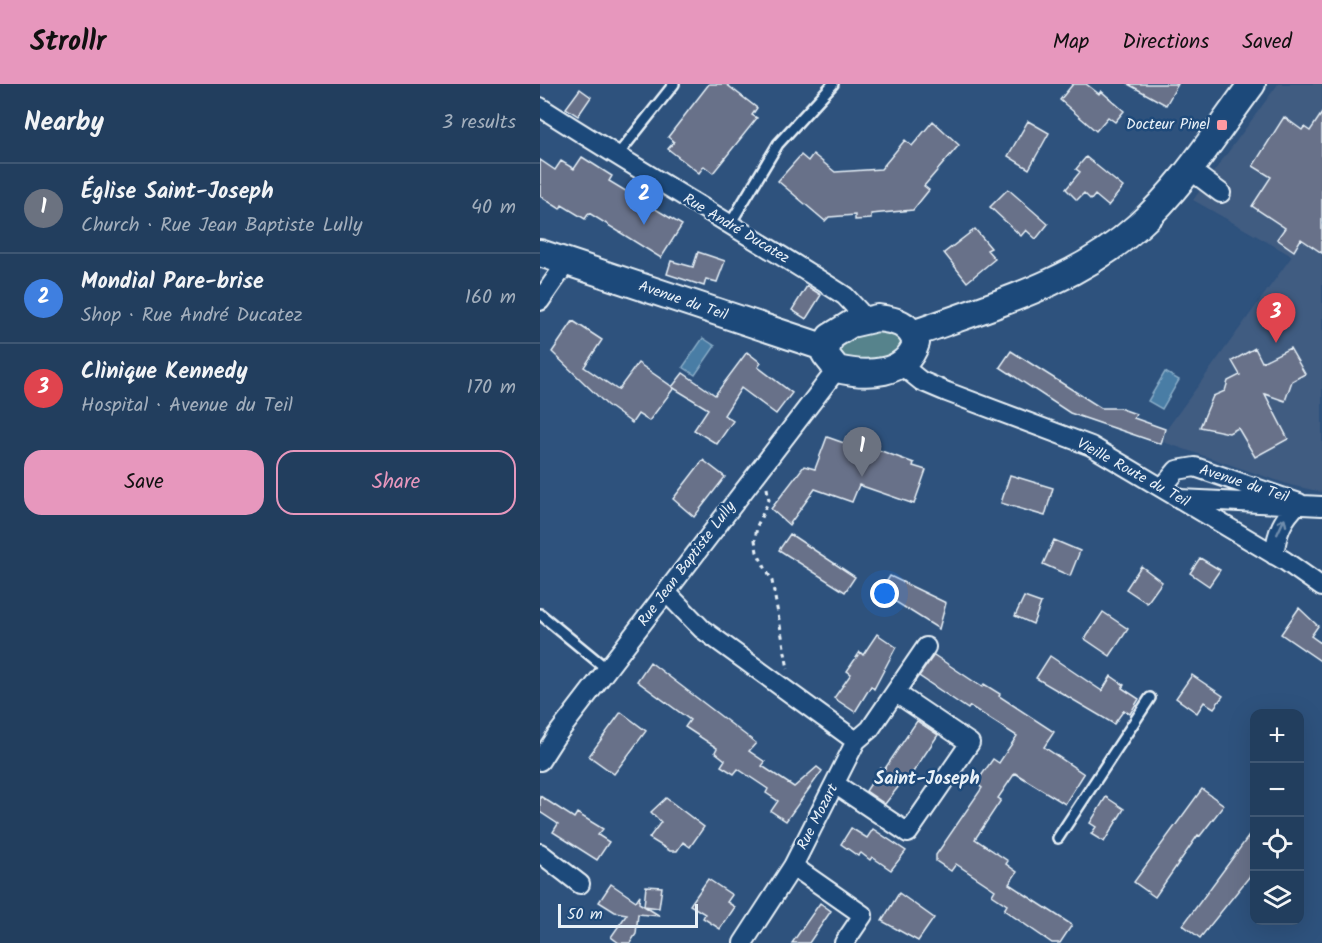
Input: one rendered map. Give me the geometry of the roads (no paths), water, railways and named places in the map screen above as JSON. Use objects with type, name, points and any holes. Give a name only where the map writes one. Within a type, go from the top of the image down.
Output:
[{"type":"main road","points":[[913,334],[987,310],[1065,276],[1137,227],[1189,169],[1252,84]]},
{"type":"main road","name":"Avenue du Teil","points":[[540,253],[832,359]]},
{"type":"main road","points":[[877,318],[895,320],[907,326],[913,334],[916,343],[912,355],[901,365],[872,374],[832,359],[830,337],[841,328],[877,318]]},
{"type":"street","name":"Rue André Ducatez","points":[[540,107],[616,157],[730,224],[844,296],[859,311],[862,322]]},
{"type":"street","points":[[1189,169],[1221,193]]},
{"type":"street","points":[[540,301],[567,262]]},
{"type":"street","name":"Rue Jean Baptiste Lully","points":[[540,761],[607,669],[757,473],[832,359]]},
{"type":"street","name":"Vieille Route du Teil","points":[[901,365],[921,381],[1091,446],[1274,555],[1322,587]]},
{"type":"street","name":"Avenue du Teil","points":[[1162,488],[1177,470],[1195,467],[1299,503]]},
{"type":"street","name":"Avenue du Teil","points":[[1180,498],[1322,506]]},
{"type":"street","points":[[1274,555],[1277,534],[1283,518],[1299,503]]},
{"type":"street","points":[[666,592],[702,629],[856,741]]},
{"type":"street","name":"Rue Mozart","points":[[743,943],[793,866],[856,741],[870,729],[926,647]]},
{"type":"street","points":[[835,784],[908,832],[970,743],[896,693]]},
{"type":"street","points":[[540,853],[580,884]]},
{"type":"street","points":[[793,866],[863,915],[844,943]]},
{"type":"lane","points":[[616,157],[674,84]]},
{"type":"lane","points":[[730,224],[778,144],[833,84]]},
{"type":"lane","points":[[540,614],[607,669]]},
{"type":"lane","points":[[1058,838],[1150,698]]},
{"type":"place","name":"Docteur Pinel","points":[[1222,125]]},
{"type":"place","name":"Mondial Pare-brise","points":[[644,225]]},
{"type":"place","name":"Clinique Kennedy","points":[[1276,343]]},
{"type":"place","name":"Église Saint-Joseph","points":[[862,477]]},
{"type":"district","name":"Saint-Joseph","points":[[927,779]]}]
